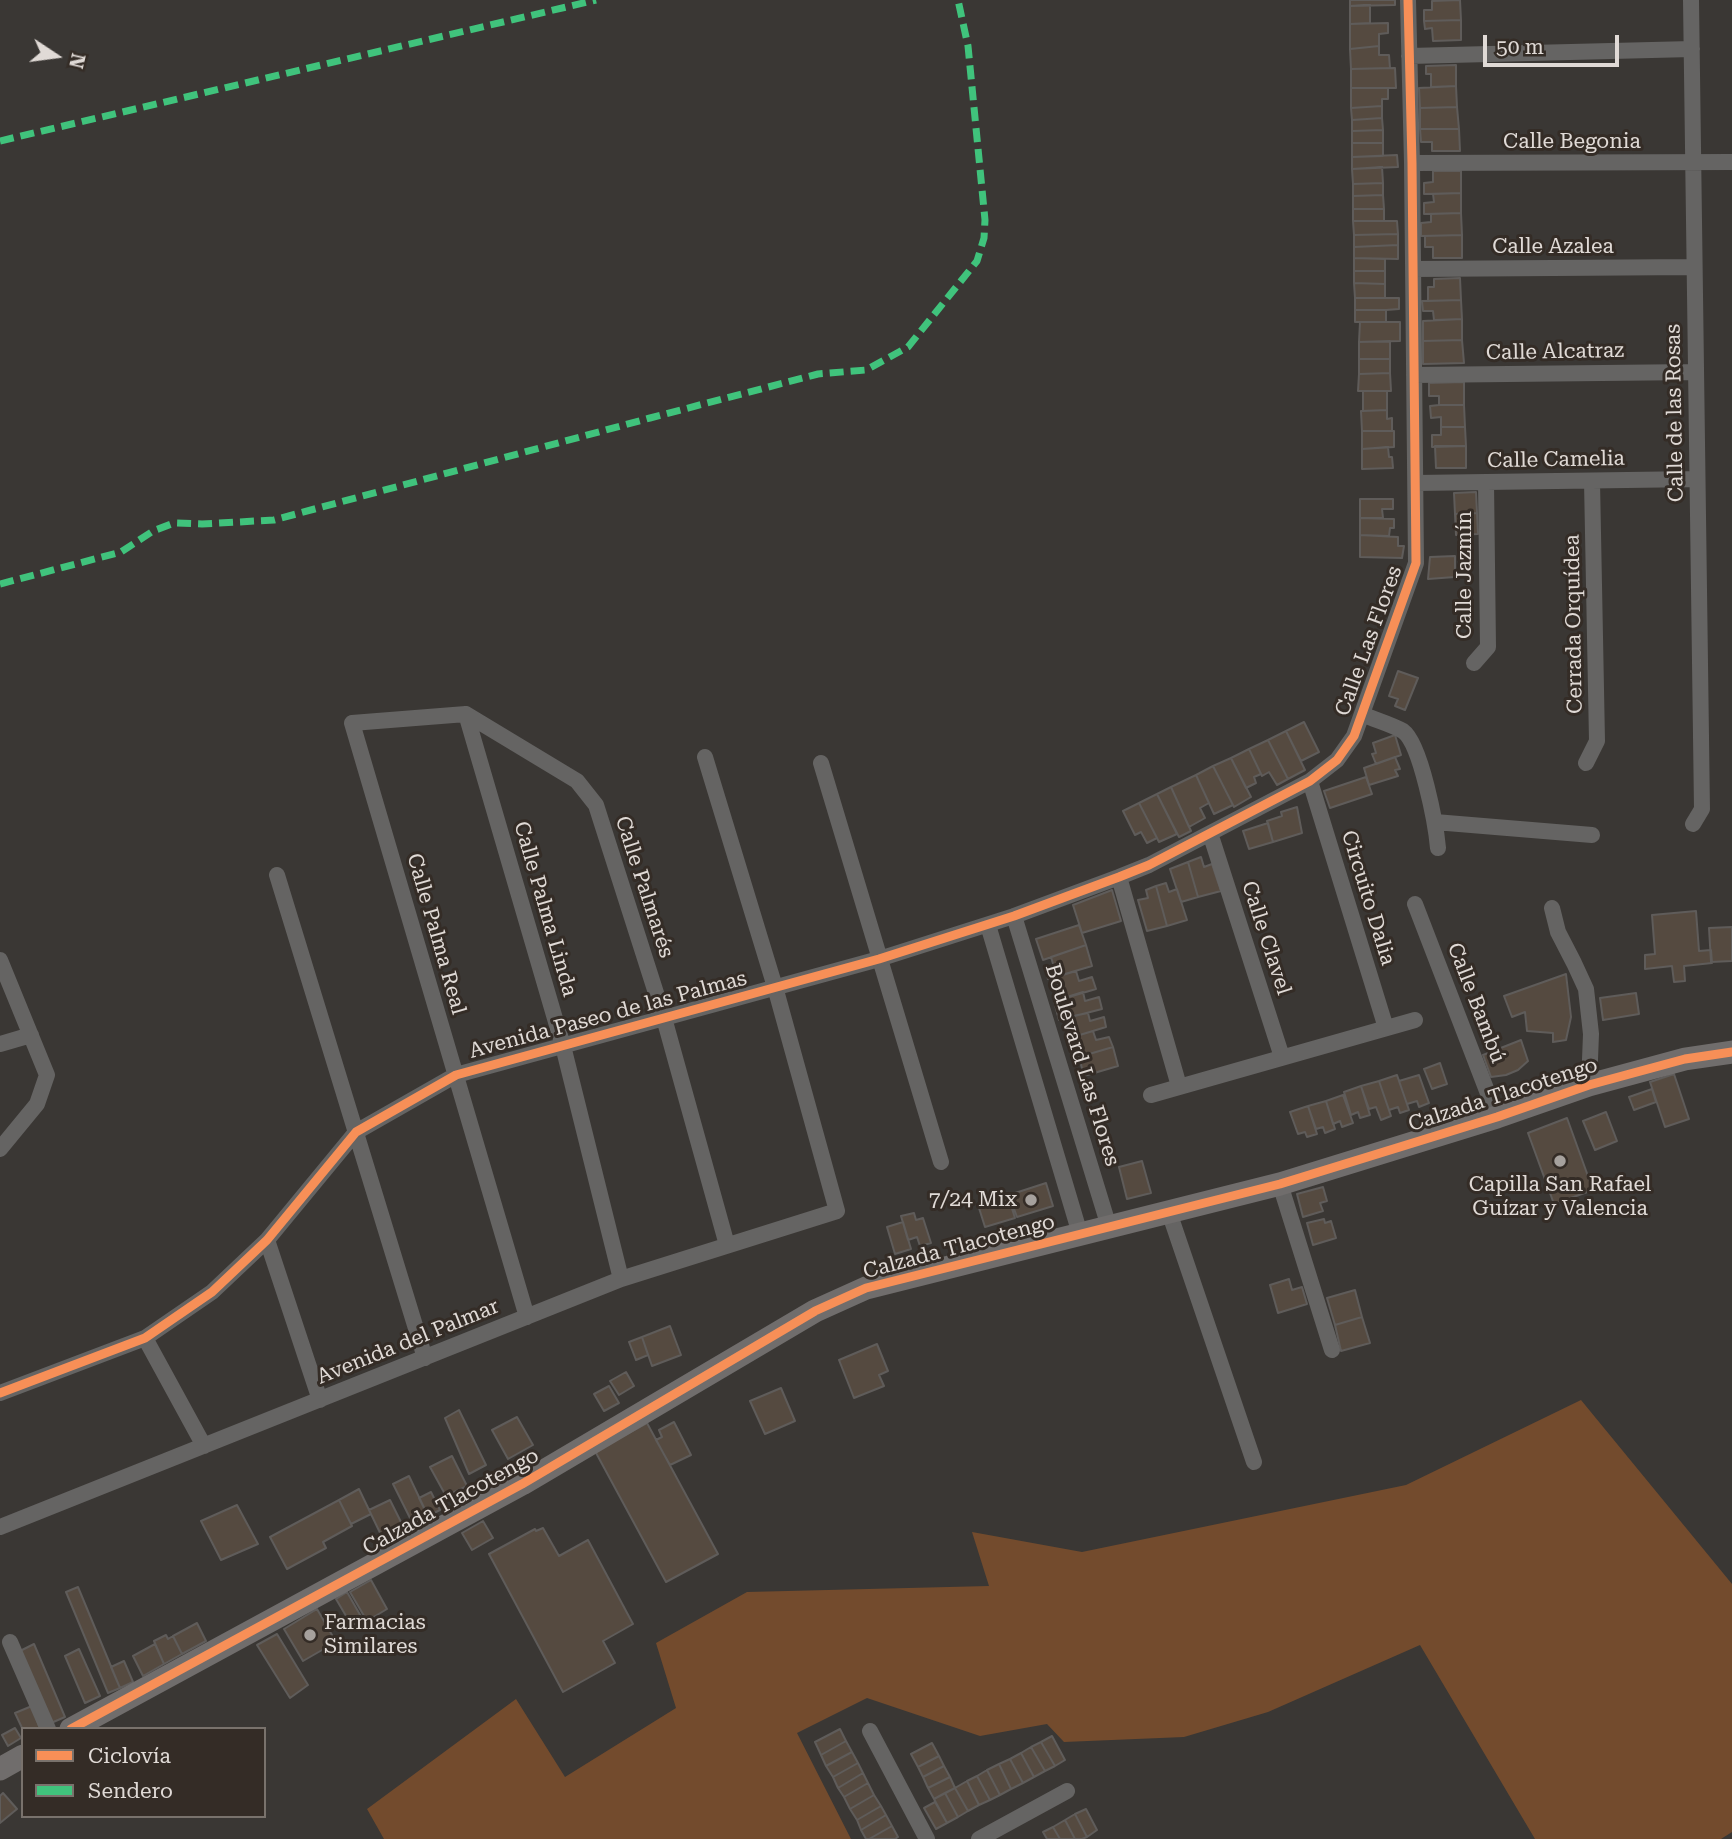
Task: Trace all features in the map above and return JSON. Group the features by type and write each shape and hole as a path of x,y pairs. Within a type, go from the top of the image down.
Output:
{"street":[{"name":"Calle Las Flores","path":"1014,916 1149,865 1310,781 1337,760 1354,736 1416,563 1408,0"},
{"name":"Calle de las Rosas","path":"1691,0 1702,809 1693,824"},
{"path":"1409,57 1692,49"},
{"name":"Calle Begonia","path":"1412,163 1732,162"},
{"name":"Calle Azalea","path":"1413,270 1694,267"},
{"name":"Calle Alcatraz","path":"1414,375 1696,372"},
{"name":"Calle Camelia","path":"1416,483 1697,479"},
{"name":"Cerrada Orquídea","path":"1586,763 1597,740 1592,481"},
{"name":"Calle Jazmín","path":"1474,663 1488,647 1486,482"},
{"name":"Calle Palma Real","path":"466,714 352,723 527,1317"},
{"name":"Calle Palmarés","path":"466,714 577,781 596,805 664,1018 727,1245"},
{"name":"Calle Palma Linda","path":"466,714 563,1046 621,1279"},
{"path":"1362,714 1405,732 1416,752 1435,822 1438,848"},
{"path":"705,757 775,987"},
{"path":"821,763 940,1162"},
{"name":"Circuito Dalia","path":"1310,781 1385,1028"},
{"path":"1435,822 1592,835"},
{"name":"Calle Clavel","path":"1210,833 1282,1057"},
{"path":"277,875 425,1358"},
{"path":"1119,877 1179,1086"},
{"name":"Calle Bambú","path":"1415,904 1497,1117"},
{"path":"1552,908 1558,932 1586,989 1591,1034 1589,1085"},
{"name":"Avenida Paseo de las Palmas","path":"0,1392 145,1338 212,1292 267,1240 356,1132 456,1075 879,958 1014,916"},
{"name":"Boulevard Las Flores","path":"1014,916 1109,1227"},
{"path":"988,925 1080,1234"},
{"path":"0,960 47,1075 37,1104 0,1149"},
{"name":"Avenida del Palmar","path":"0,1527 621,1279 837,1211 775,987"},
{"path":"1151,1095 1415,1020"},
{"path":"0,1044 31,1035"},
{"name":"Calzada Tlacotengo","path":"75,1727 511,1490 816,1311 866,1288 1280,1184 1497,1117 1589,1085 1685,1059 1732,1052"},
{"path":"1280,1184 1332,1350"},
{"path":"1169,1212 1254,1462"},
{"path":"267,1240 320,1400"},
{"path":"145,1338 204,1446"},
{"path":"10,1643 47,1727"},
{"path":"870,1731 926,1839"},
{"path":"0,1769 21,1757"},
{"path":"979,1839 1067,1791"}],"shaded area":[{"path":"1581,1400 1732,1584 1732,1832 1721,1839 1535,1839 1420,1645 1268,1712 1184,1737 1064,1742 1047,1724 980,1736 867,1698 797,1733 851,1839 384,1839 367,1809 516,1699 565,1777 676,1708 656,1643 747,1592 989,1586 972,1532 1082,1552 1406,1485"}],"building":[{"path":"1350,0 1395,0 1395,5 1350,6"},
{"path":"1460,0 1461,20 1424,21 1424,10 1432,10 1432,1"},
{"path":"1370,5 1370,23 1350,24 1350,6"},
{"path":"1461,20 1461,40 1433,41 1432,28 1425,29 1424,21"},
{"path":"1388,23 1388,33 1379,34 1379,46 1350,49 1350,24"},
{"path":"1379,46 1379,55 1389,55 1390,68 1351,69 1350,49"},
{"path":"1456,65 1456,86 1431,87 1431,74 1426,74 1426,66"},
{"path":"1395,68 1396,88 1351,88 1351,69"},
{"path":"1456,86 1457,107 1420,108 1419,88"},
{"path":"1351,88 1388,88 1388,99 1382,99 1382,106 1351,108"},
{"path":"1382,106 1382,118 1352,120 1351,108"},
{"path":"1457,107 1459,129 1420,129 1420,108"},
{"path":"1382,118 1383,130 1352,131 1352,120"},
{"path":"1420,129 1459,129 1460,151 1432,151 1432,142 1421,142"},
{"path":"1383,130 1383,143 1352,143 1352,131"},
{"path":"1352,143 1383,143 1383,156 1352,157"},
{"path":"1397,155 1398,167 1352,169 1352,157"},
{"path":"1382,167 1383,183 1353,184 1352,169"},
{"path":"1433,171 1461,171 1461,193 1424,194 1424,183 1433,182"},
{"path":"1383,183 1383,195 1353,196 1353,184"},
{"path":"1461,193 1461,213 1424,214 1424,203 1434,202 1433,194"},
{"path":"1383,195 1384,209 1353,209 1353,196"},
{"path":"1353,209 1384,209 1384,221 1353,221"},
{"path":"1461,213 1462,235 1421,236 1421,223 1431,222 1431,214"},
{"path":"1353,221 1397,221 1398,234 1354,235"},
{"path":"1398,234 1398,245 1354,247 1354,235"},
{"path":"1462,235 1462,258 1433,258 1433,247 1425,247 1425,236"},
{"path":"1398,245 1398,259 1354,258 1354,247"},
{"path":"1354,258 1385,259 1385,271 1354,271"},
{"path":"1354,271 1385,271 1385,284 1354,283"},
{"path":"1460,278 1461,300 1428,301 1428,287 1434,287 1434,279"},
{"path":"1354,283 1385,284 1385,298 1355,298"},
{"path":"1355,298 1399,298 1399,309 1355,310"},
{"path":"1461,300 1462,319 1434,320 1433,311 1423,311 1422,301"},
{"path":"1355,310 1386,310 1386,322 1355,322"},
{"path":"1462,319 1462,340 1423,341 1423,321"},
{"path":"1360,322 1400,322 1400,341 1359,342"},
{"path":"1462,340 1464,363 1423,364 1423,341"},
{"path":"1390,341 1390,359 1359,359 1359,342"},
{"path":"1359,359 1390,359 1390,373 1359,374"},
{"path":"1390,373 1391,391 1358,391 1359,374"},
{"path":"1464,382 1464,405 1439,405 1439,396 1429,396 1429,383"},
{"path":"1363,391 1387,391 1387,410 1363,411"},
{"path":"1464,405 1465,427 1441,427 1441,417 1431,418 1430,406"},
{"path":"1387,410 1387,419 1392,418 1392,431 1362,431 1361,411"},
{"path":"1441,427 1465,427 1466,446 1432,447 1432,435 1441,435"},
{"path":"1362,431 1394,431 1394,447 1362,449"},
{"path":"1435,446 1466,446 1466,468 1436,468"},
{"path":"1388,447 1393,468 1362,469 1362,449"},
{"path":"1476,492 1477,513 1455,514 1454,493"},
{"path":"1360,499 1393,499 1393,509 1382,509 1383,518 1360,518"},
{"path":"1477,513 1478,534 1456,535 1455,514"},
{"path":"1360,518 1394,519 1394,528 1390,528 1389,536 1360,535"},
{"path":"1360,535 1398,537 1398,546 1404,546 1402,558 1360,557"},
{"path":"1455,556 1455,577 1428,579 1430,557"},
{"path":"1398,671 1418,678 1405,710 1395,706 1398,699 1389,696"},
{"path":"1304,722 1319,752 1301,761 1286,731"},
{"path":"1286,731 1305,770 1288,779 1268,740"},
{"path":"1395,735 1401,755 1376,764 1372,754 1376,753 1373,743"},
{"path":"1268,740 1288,779 1277,785 1269,772 1262,776 1249,749"},
{"path":"1249,749 1261,774 1254,777 1256,783 1246,788 1231,758"},
{"path":"1395,757 1400,769 1395,770 1398,776 1369,785 1364,768"},
{"path":"1231,758 1251,797 1234,807 1213,766"},
{"path":"1213,766 1233,805 1214,814 1196,775"},
{"path":"1196,775 1209,803 1200,808 1205,818 1189,827 1171,787"},
{"path":"1366,777 1372,794 1330,808 1324,791"},
{"path":"1171,787 1191,831 1179,837 1157,794"},
{"path":"1157,794 1177,834 1159,842 1139,803"},
{"path":"1139,803 1157,838 1147,843 1141,832 1135,835 1123,811"},
{"path":"1297,807 1302,833 1273,842 1267,821 1282,816 1281,812"},
{"path":"1268,823 1273,842 1249,849 1243,831"},
{"path":"1201,857 1204,867 1212,864 1221,891 1198,897 1188,862"},
{"path":"1188,862 1198,897 1181,902 1170,869"},
{"path":"1166,883 1169,892 1177,889 1187,920 1167,926 1156,886"},
{"path":"1156,886 1167,926 1147,931 1138,900 1148,898 1146,890"},
{"path":"1112,890 1121,921 1082,933 1073,905"},
{"path":"1696,911 1699,951 1711,950 1712,963 1684,966 1685,981 1674,982 1672,966 1645,969 1645,955 1655,954 1652,915"},
{"path":"1079,925 1086,945 1043,960 1036,939"},
{"path":"1732,927 1732,961 1711,962 1709,928"},
{"path":"1086,945 1092,966 1048,979 1045,969 1054,967 1051,957"},
{"path":"1076,971 1079,981 1092,977 1096,989 1062,999 1056,977"},
{"path":"1566,974 1571,1017 1566,1040 1553,1042 1553,1033 1527,1031 1525,1012 1512,1017 1504,996"},
{"path":"1083,992 1085,1001 1099,997 1102,1009 1059,1020 1054,1001"},
{"path":"1636,993 1639,1014 1603,1020 1600,998"},
{"path":"1088,1013 1090,1021 1104,1017 1106,1027 1073,1037 1068,1017"},
{"path":"1093,1031 1096,1040 1109,1037 1113,1047 1079,1057 1073,1037"},
{"path":"1521,1040 1528,1061 1518,1070 1491,1077 1483,1055"},
{"path":"1113,1047 1118,1066 1084,1076 1079,1057"},
{"path":"1440,1063 1447,1084 1432,1089 1424,1069"},
{"path":"1674,1074 1689,1119 1665,1127 1650,1082"},
{"path":"1397,1075 1409,1110 1400,1113 1398,1107 1389,1110 1379,1081"},
{"path":"1419,1075 1429,1103 1419,1107 1417,1101 1407,1104 1399,1081"},
{"path":"1379,1081 1391,1116 1381,1120 1376,1107 1369,1109 1361,1086"},
{"path":"1361,1086 1370,1115 1360,1118 1358,1112 1351,1115 1344,1092"},
{"path":"1652,1089 1656,1102 1634,1110 1629,1097"},
{"path":"1343,1095 1353,1123 1342,1127 1340,1121 1333,1124 1326,1101"},
{"path":"1326,1101 1335,1129 1325,1133 1323,1127 1316,1129 1308,1106"},
{"path":"1308,1106 1317,1134 1307,1137 1305,1132 1298,1134 1290,1112"},
{"path":"1606,1112 1617,1141 1595,1150 1583,1121"},
{"name":"Capilla San Rafael Guízar y Valencia","path":"1567,1118 1593,1190 1554,1204 1528,1133"},
{"path":"1142,1161 1151,1193 1127,1199 1119,1167"},
{"name":"7/24 Mix","path":"1046,1183 1053,1206 1017,1217 1009,1195"},
{"path":"1323,1187 1327,1201 1320,1203 1323,1211 1303,1217 1297,1194"},
{"path":"1009,1199 1015,1218 985,1227 979,1208"},
{"path":"914,1213 916,1220 923,1218 931,1243 920,1246 917,1237 908,1240 901,1216"},
{"path":"1324,1219 1325,1223 1331,1221 1336,1238 1313,1245 1307,1223"},
{"path":"903,1222 911,1249 895,1254 887,1227"},
{"path":"1289,1279 1292,1290 1302,1287 1307,1304 1278,1313 1270,1285"},
{"path":"1355,1290 1362,1317 1335,1325 1327,1298"},
{"path":"1362,1317 1370,1343 1341,1351 1335,1325"},
{"path":"670,1326 681,1355 652,1366 642,1337"},
{"path":"642,1337 648,1355 636,1360 629,1342"},
{"path":"877,1344 888,1371 879,1375 884,1386 854,1398 839,1360"},
{"path":"626,1372 634,1386 619,1395 610,1381"},
{"path":"609,1386 619,1403 604,1411 594,1394"},
{"path":"781,1388 795,1421 765,1434 750,1401"},
{"path":"459,1410 486,1465 469,1474 445,1418"},
{"path":"517,1417 533,1445 508,1459 492,1430"},
{"path":"674,1422 691,1455 670,1465 656,1440 662,1437 659,1430"},
{"path":"647,1423 718,1554 666,1582 595,1451"},
{"path":"452,1456 467,1486 446,1496 430,1467"},
{"path":"409,1476 428,1516 413,1524 393,1484"},
{"path":"359,1489 371,1514 351,1524 339,1500"},
{"path":"431,1492 440,1510 428,1516 419,1498"},
{"path":"339,1500 352,1526 323,1542 326,1548 287,1569 270,1537"},
{"path":"390,1500 405,1530 384,1541 369,1510"},
{"path":"237,1505 258,1544 221,1560 201,1521"},
{"path":"483,1521 493,1538 472,1550 462,1533"},
{"path":"543,1528 559,1556 588,1540 633,1624 603,1641 615,1663 563,1692 489,1554 535,1529 536,1531"},
{"path":"371,1580 387,1609 367,1621 350,1592"},
{"path":"78,1587 120,1688 108,1693 66,1592"},
{"path":"347,1592 363,1620 352,1626 336,1599"},
{"name":"Farmacias Similares","path":"317,1609 336,1642 303,1661 284,1629"},
{"path":"197,1623 206,1641 182,1654 173,1636"},
{"path":"277,1634 308,1685 290,1698 257,1645"},
{"path":"166,1635 168,1639 173,1636 182,1654 164,1664 154,1641"},
{"path":"34,1644 65,1717 51,1723 20,1651"},
{"path":"155,1644 164,1664 143,1676 133,1656"},
{"path":"79,1649 100,1696 85,1703 65,1656"},
{"path":"124,1661 133,1682 120,1688 111,1667"},
{"path":"32,1706 39,1727 22,1727 15,1713"},
{"path":"15,1728 21,1738 8,1746 2,1735"},
{"path":"840,1729 846,1741 821,1755 815,1742"},
{"path":"1052,1736 1065,1760 1055,1766 1041,1742"},
{"path":"846,1741 852,1752 826,1766 821,1755"},
{"path":"1041,1742 1055,1766 1045,1771 1031,1747"},
{"path":"932,1743 939,1756 918,1767 911,1754"},
{"path":"1031,1747 1045,1771 1034,1777 1021,1753"},
{"path":"852,1752 858,1763 833,1777 826,1766"},
{"path":"1021,1753 1034,1777 1023,1783 1010,1759"},
{"path":"939,1756 944,1766 923,1777 918,1767"},
{"path":"1010,1759 1023,1783 1011,1789 999,1764"},
{"path":"858,1763 863,1773 838,1788 833,1777"},
{"path":"999,1764 1011,1789 1000,1795 987,1770"},
{"path":"944,1766 950,1777 928,1788 923,1777"},
{"path":"987,1770 1000,1795 990,1800 977,1776"},
{"path":"863,1773 868,1783 844,1797 838,1788"},
{"path":"977,1776 990,1800 979,1805 967,1781"},
{"path":"950,1777 955,1788 934,1799 928,1788"},
{"path":"967,1781 979,1805 968,1811 955,1788"},
{"path":"868,1783 874,1795 850,1809 844,1797"},
{"path":"955,1788 968,1811 958,1817 945,1793"},
{"path":"3,1793 17,1809 0,1823 0,1796"},
{"path":"945,1793 958,1817 947,1823 934,1799"},
{"path":"874,1795 881,1806 857,1820 850,1809"},
{"path":"935,1802 947,1823 936,1829 924,1808"},
{"path":"881,1806 886,1815 861,1830 857,1820"},
{"path":"1086,1809 1097,1830 1087,1837 1075,1814"},
{"path":"1075,1814 1087,1837 1082,1839 1075,1839 1065,1820"},
{"path":"886,1815 892,1826 866,1839 861,1830"},
{"path":"1065,1820 1075,1839 1060,1839 1053,1827"},
{"path":"892,1826 898,1837 895,1839 869,1839"},
{"path":"1053,1827 1060,1839 1047,1839 1043,1832"}],"marked path":[{"path":"0,141 596,0"},
{"path":"0,584 121,552 153,531 174,523 274,520 818,374 866,370 908,347 977,261 984,238 985,220 968,46 958,0"}],"cycle path":[{"path":"0,1393 145,1338 212,1292 267,1240 356,1132 456,1075 879,959 1014,916 1149,865 1310,781 1337,760 1354,736 1416,563 1408,0"},
{"path":"75,1727 522,1484 815,1311 866,1288 1280,1184 1497,1117 1589,1085 1685,1059 1732,1052"}],"place":[{"name":"Capilla San Rafael Guízar y Valencia","path":"1560,1161"},
{"name":"7/24 Mix","path":"1031,1200"},
{"name":"Farmacias Similares","path":"310,1635"}]}
